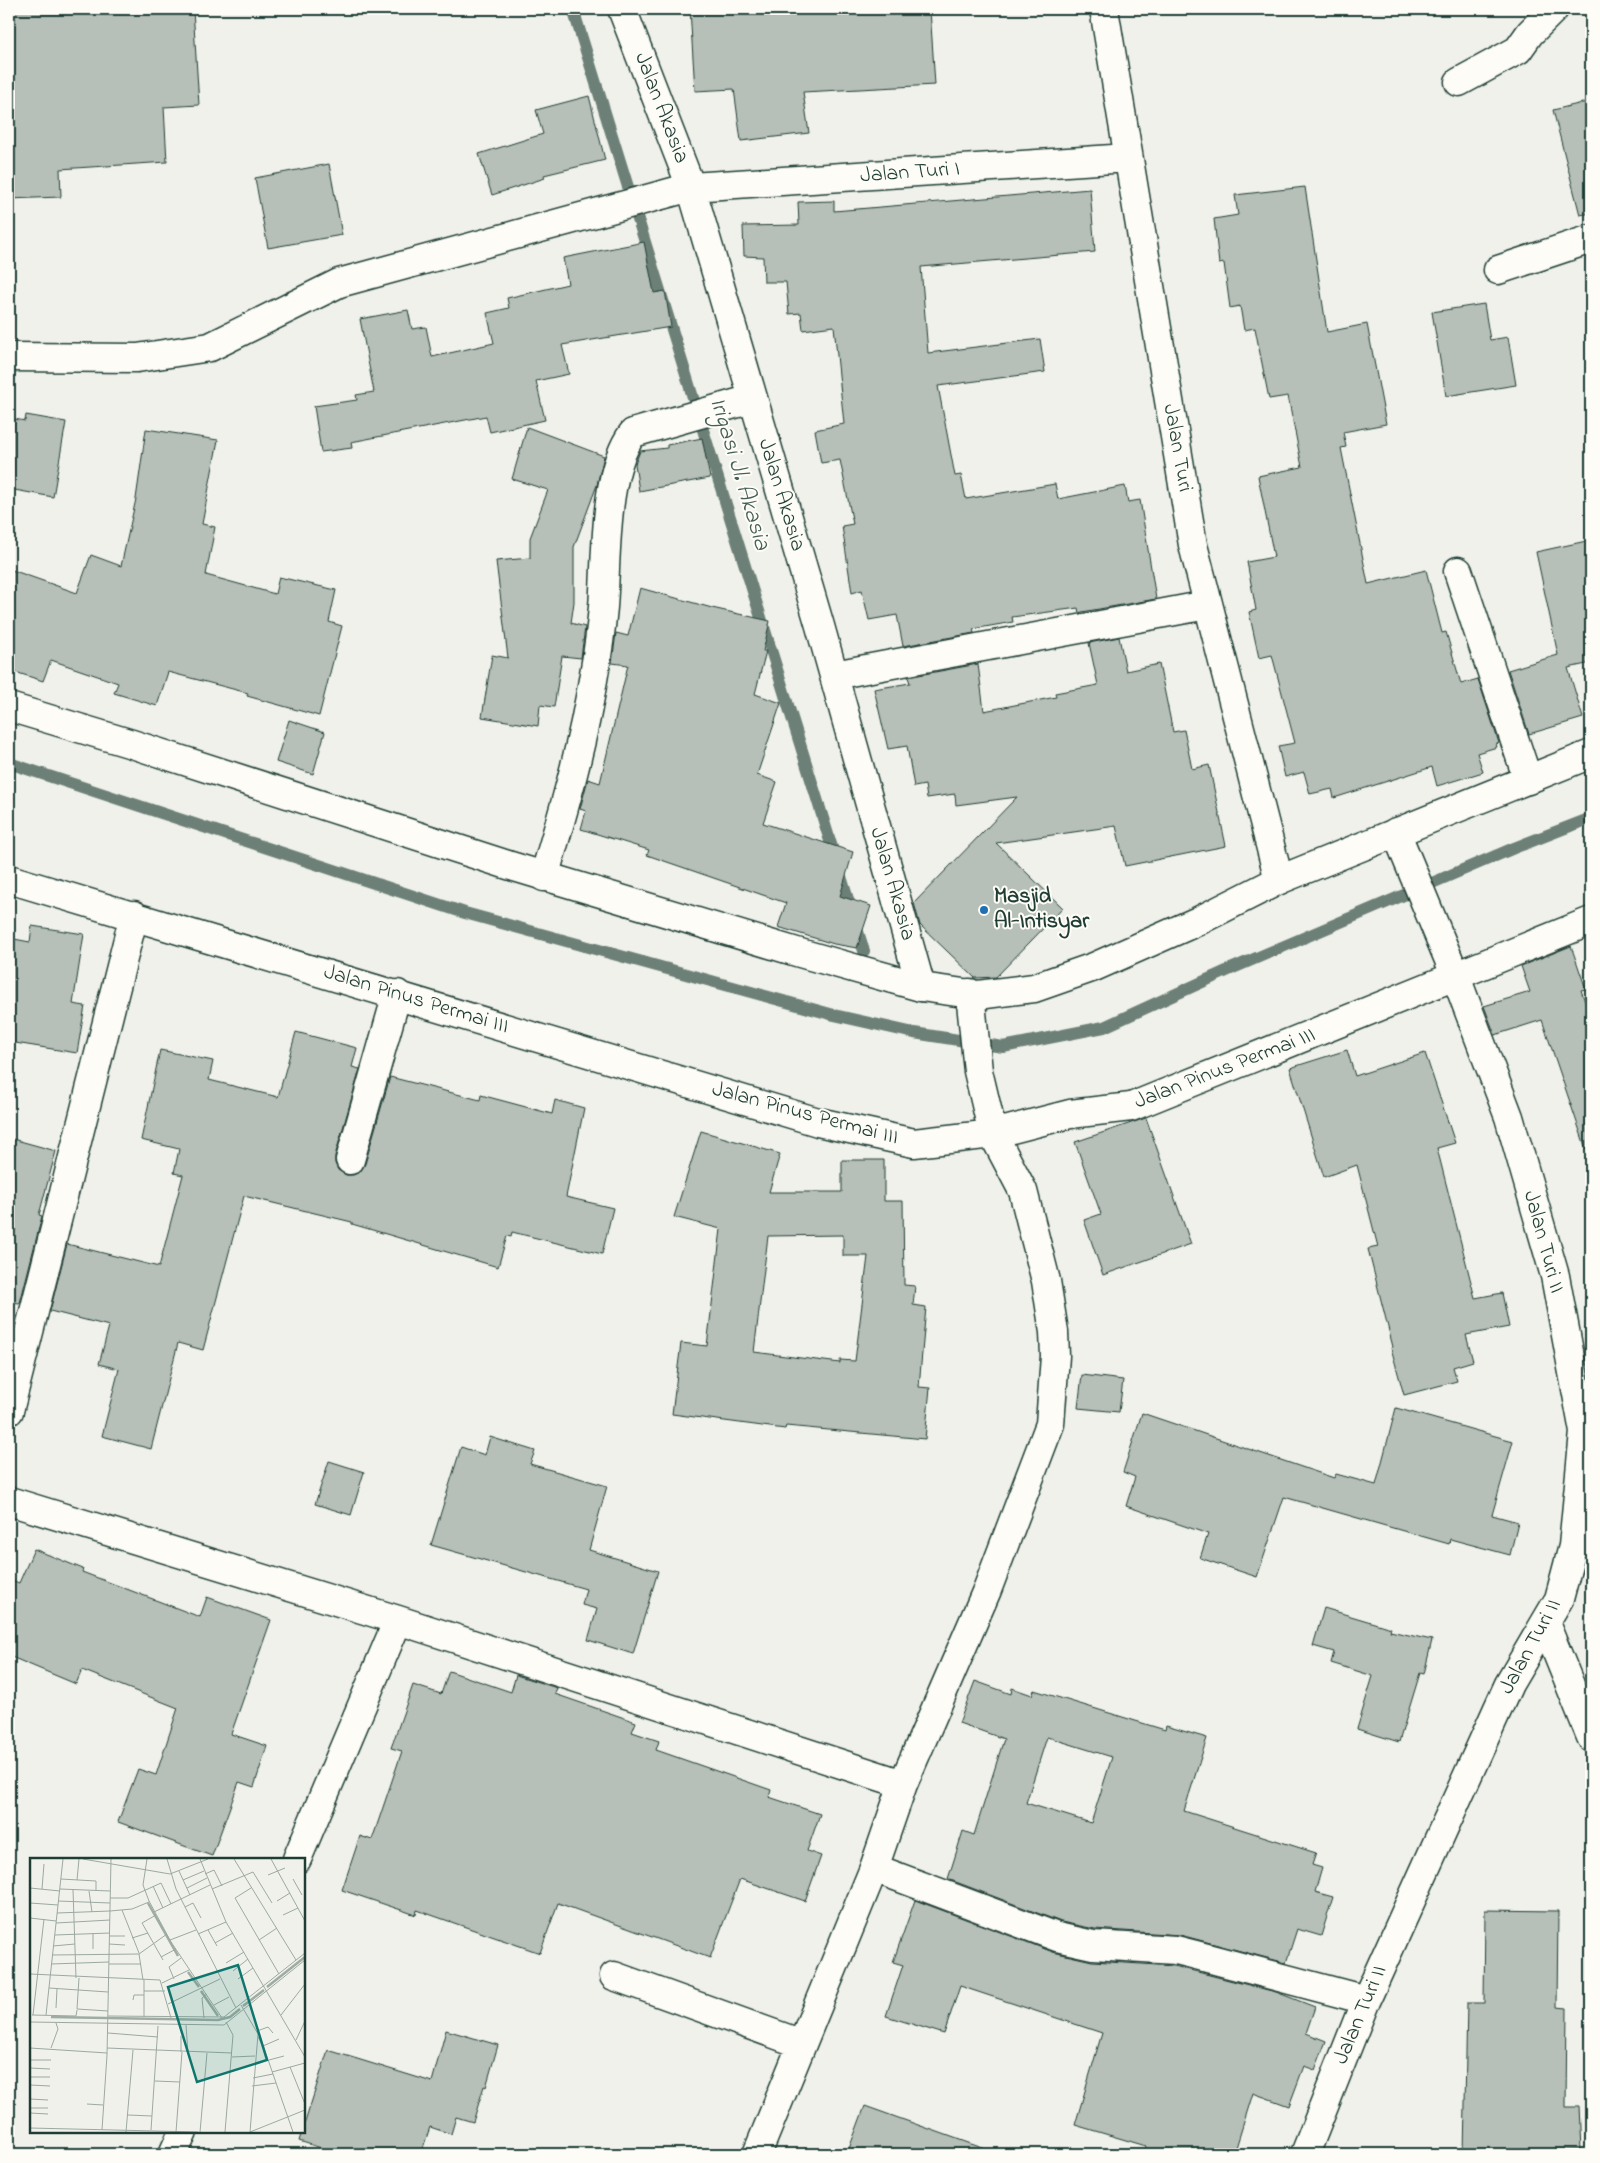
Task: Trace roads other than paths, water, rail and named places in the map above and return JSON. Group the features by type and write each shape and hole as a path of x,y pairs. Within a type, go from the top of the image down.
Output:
{"street":[{"name":"Jalan Akasia","path":"622,9 691,188 834,675 921,987"},
{"name":"Jalan Turi","path":"1104,9 1193,545 1279,880"},
{"path":"1459,82 1518,50 1530,33 1554,9"},
{"name":"Jalan Turi I","path":"9,357 137,358 210,347 339,283 691,188 1128,158"},
{"path":"1498,270 1591,239"},
{"path":"544,877 567,801 594,675 603,608 611,500 623,446 632,433 752,399"},
{"path":"1458,571 1528,780"},
{"path":"834,675 1207,605"},
{"path":"9,707 132,744 544,877 921,987 978,995 1034,988 1094,966 1198,921 1279,880 1591,754"},
{"name":"Jalan Turi II","path":"1305,2154 1366,2000 1509,1684 1559,1599 1585,1490 1584,1432 1555,1276 1509,1117 1456,977 1396,832"},
{"name":"Jalan Pinus Permai III","path":"9,878 818,1122 914,1143 993,1134 1070,1114 1131,1107 1591,921"},
{"path":"9,1411 134,915"},
{"path":"350,1160 397,994"},
{"path":"757,2154 874,1868 903,1784 987,1590 1050,1424 1056,1356 1046,1280 1024,1191 993,1134 978,1071 970,994"},
{"path":"9,1502 398,1620 903,1784"},
{"path":"297,1858 398,1620"},
{"path":"1545,1624 1591,1737"},
{"path":"874,1868 1057,1937 1093,1945 1176,1950 1196,1954 1366,2000"},
{"path":"614,1976 802,2044"},
{"path":"173,2154 183,2133"}],"waterway":[{"name":"Irigasi Jl. Akasia","path":"573,9 864,951"},
{"path":"9,763 465,913 834,1015 914,1033 1003,1047 1104,1027 1233,968 1514,848 1591,818"}],"place":[{"name":"Masjid Al-Intisyar","path":"984,910"}]}
